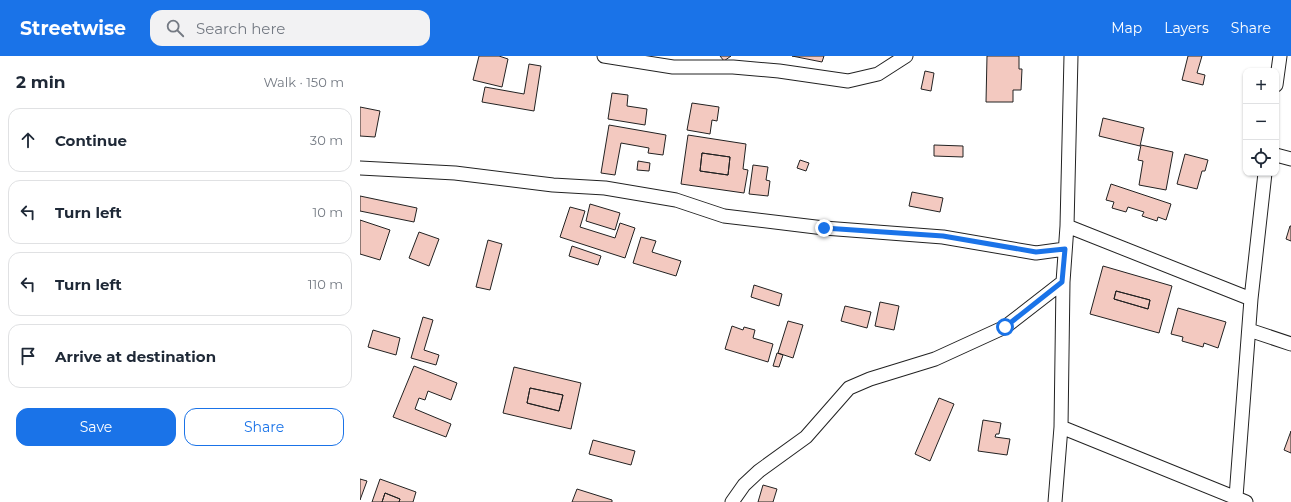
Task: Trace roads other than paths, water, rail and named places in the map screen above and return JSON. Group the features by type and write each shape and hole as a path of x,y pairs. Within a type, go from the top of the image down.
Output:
{"street":[{"path":"604,56 673,66 764,69 848,81 878,74 906,56"},
{"path":"1054,502 1061,427 1062,282 1067,226 1071,56"},
{"path":"1278,68 1280,56"},
{"path":"1279,155 1291,159"},
{"path":"360,168 455,173 553,185 605,188 676,200 724,216 824,228 943,236 1036,252 1065,249"},
{"path":"1061,427 1241,499 1251,300 1265,176"},
{"path":"1067,226 1251,300"},
{"path":"732,502 744,485 759,471 806,437 849,388 870,379 935,359 1005,327 1062,282"},
{"path":"1249,330 1291,344"}]}
